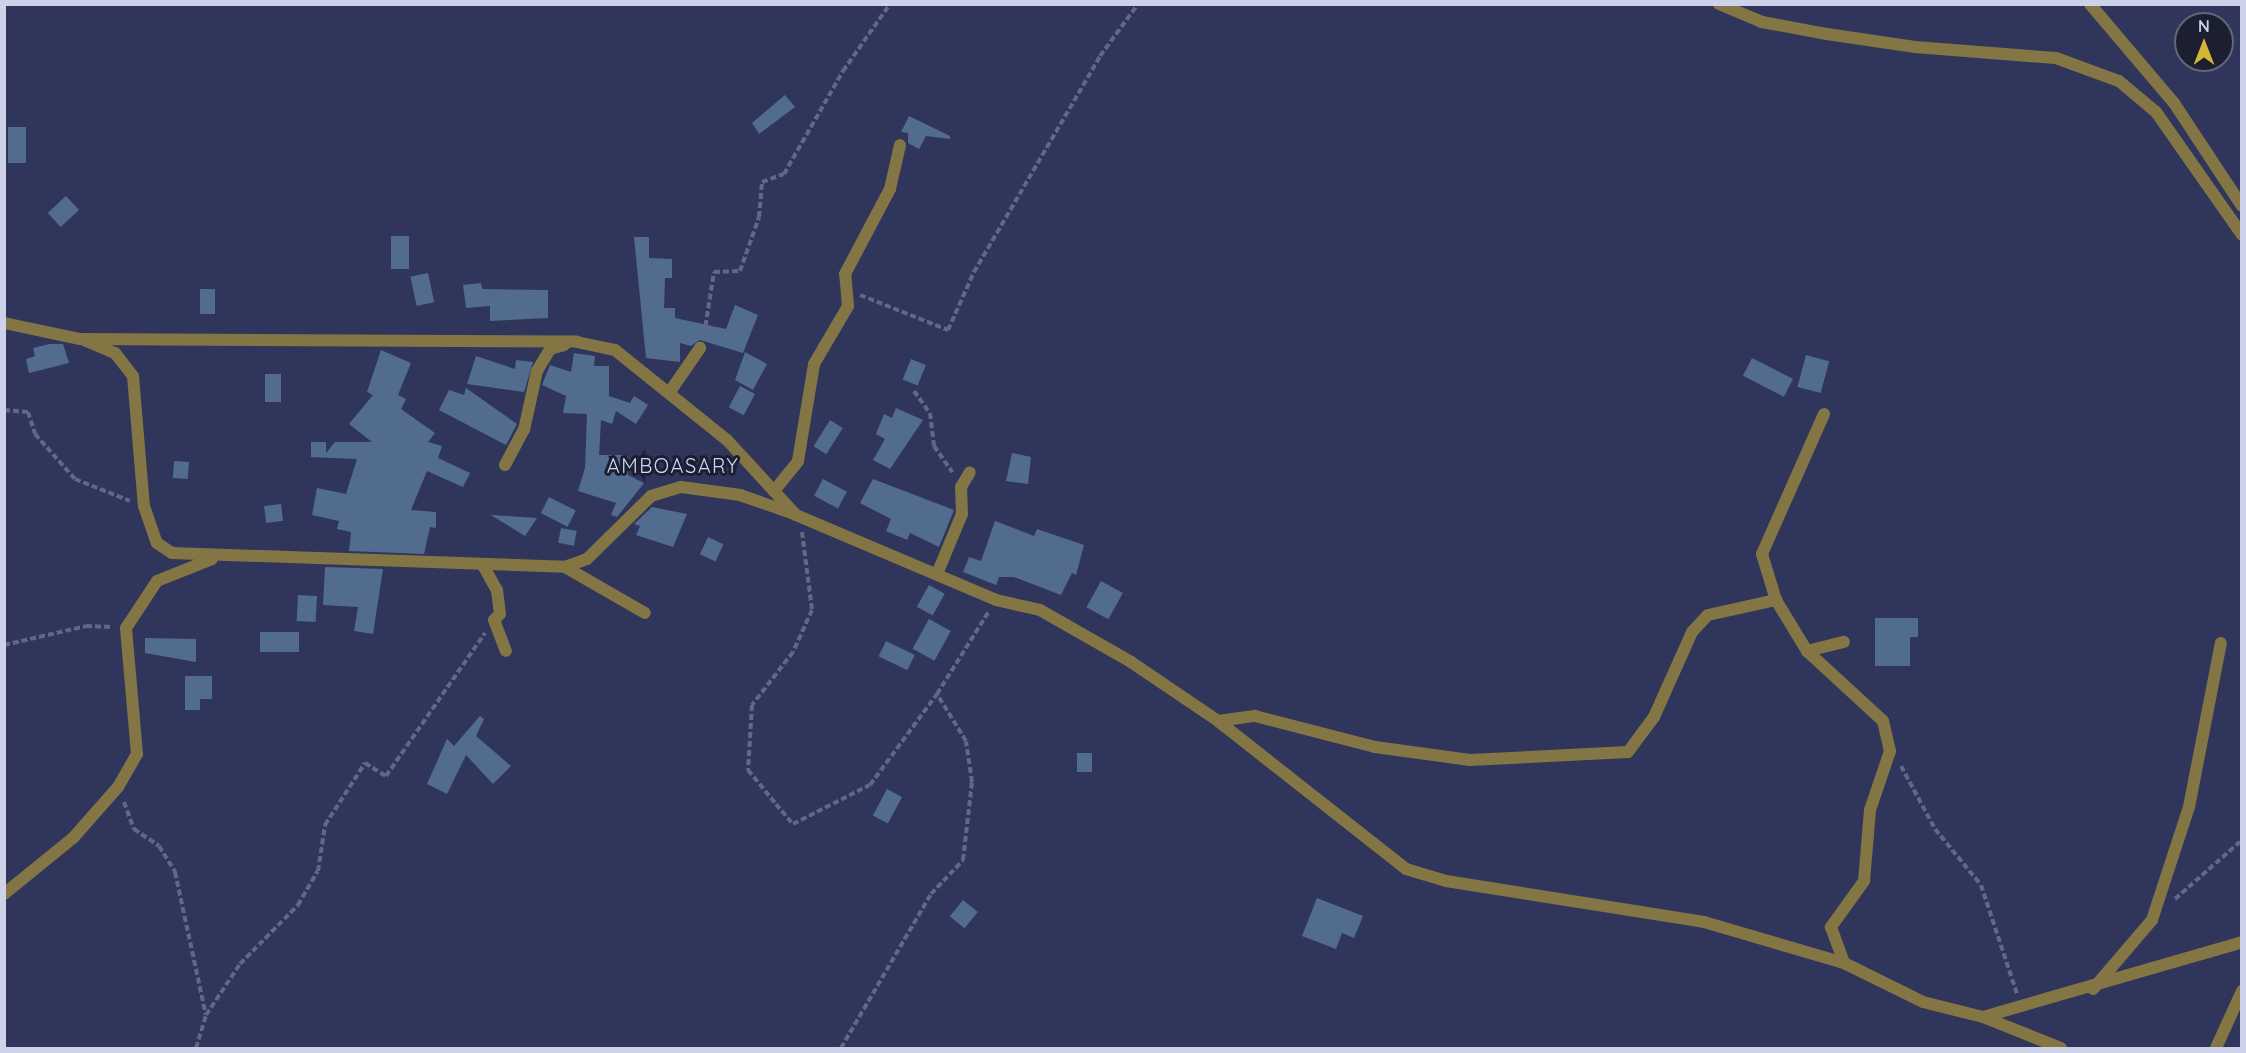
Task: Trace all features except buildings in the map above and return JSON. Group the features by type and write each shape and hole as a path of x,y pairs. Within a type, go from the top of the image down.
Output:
{"street":[{"path":"1719,4 1762,22 1838,35 2056,57 2119,81 2156,112 2241,235"},
{"path":"2090,4 2174,103 2241,206"},
{"path":"774,491 798,461 814,364 848,306 845,274 890,189 900,145"},
{"path":"4,323 80,339 115,352 133,376 144,506 157,543 172,553 216,558 484,567 565,567 587,559 651,496 681,487 740,495 796,515 996,600 1040,610 1131,662 1218,721 1406,869 1446,881 1704,922 1844,963 1923,1002 1983,1017 2061,1048"},
{"path":"80,339 577,342 615,350 727,440 796,515"},
{"path":"505,465 524,430 541,364 550,349 577,342"},
{"path":"669,393 700,348"},
{"path":"1824,414 1762,554 1776,600 1807,651 1883,721 1890,751 1870,810 1864,881 1831,927 1844,963"},
{"path":"937,574 962,514 961,487 970,472"},
{"path":"4,894 74,838 118,787 136,754 126,628 157,581 216,558"},
{"path":"484,567 497,590 500,614 494,620 506,651"},
{"path":"565,567 645,613"},
{"path":"1218,721 1254,716 1375,747 1470,760 1628,752 1654,717 1692,632 1708,615 1776,600"},
{"path":"1807,651 1844,642"},
{"path":"2093,989 2152,920 2189,807 2221,643"},
{"path":"1983,1017 2020,1003 2093,989 2241,942"},
{"path":"2216,1048 2241,991"}],"path":[{"path":"700,348 714,272 740,271 759,217 762,182 784,174 843,71 890,4"},
{"path":"848,306 854,292 948,330 974,272 1100,56 1138,4"},
{"path":"914,391 930,413 934,446 961,487"},
{"path":"4,410 28,412 35,434 75,479 144,506"},
{"path":"796,515 802,527 812,610 793,652 752,705 748,770 793,824 870,785 937,694 996,600"},
{"path":"196,1048 206,1016 240,964 298,904 318,871 325,825 365,764 386,776 494,620"},
{"path":"4,645 86,626 126,628"},
{"path":"841,1048 931,894 963,860 972,782 966,741 937,694"},
{"path":"1890,751 1917,788 1935,830 1981,885 2020,1003"},
{"path":"118,787 135,830 159,846 176,873 206,1016"},
{"path":"2152,920 2241,840"}],"district":[{"name":"AMBOASARY","path":"673,465"}]}
